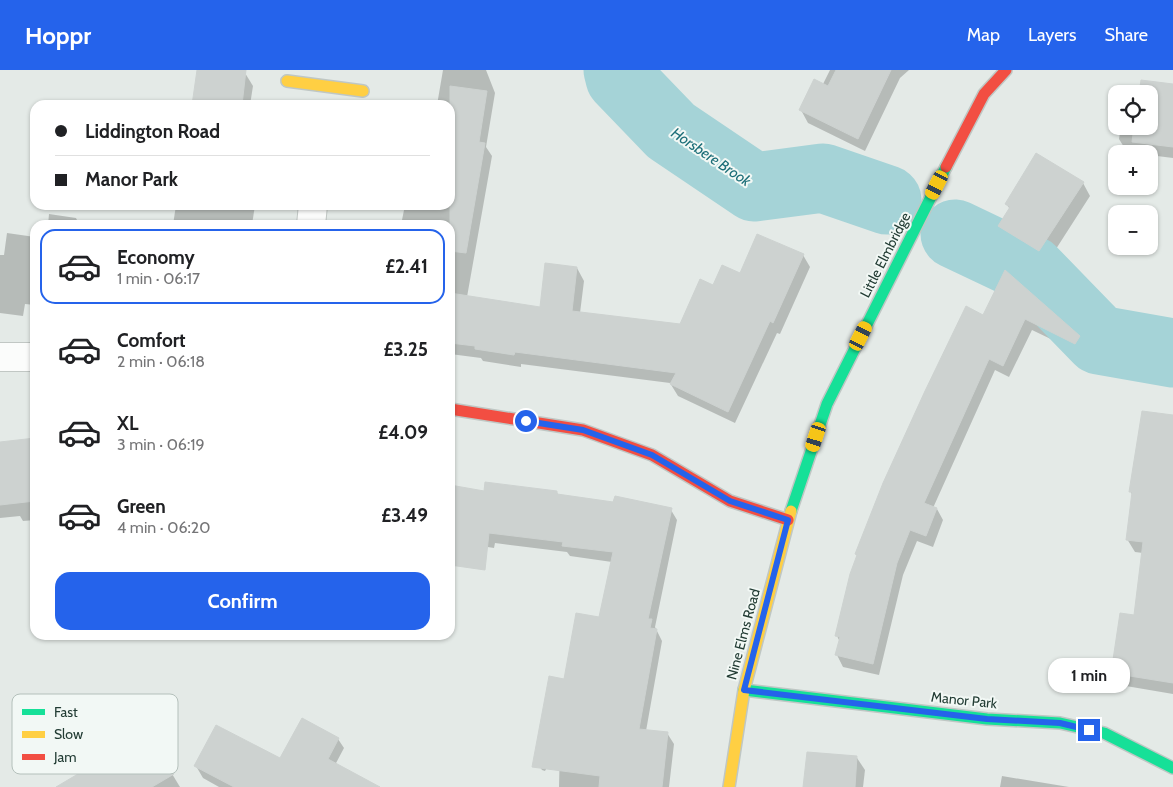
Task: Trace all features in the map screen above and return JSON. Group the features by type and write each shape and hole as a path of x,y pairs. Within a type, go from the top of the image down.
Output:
{"street":[{"name":"Little Elmbridge","path":"788,520 827,404 984,94 1006,70"},
{"path":"287,81 328,96 362,91"},
{"path":"0,357 30,357"},
{"path":"455,410 583,430 652,455 730,501 788,520"},
{"name":"Nine Elms Road","path":"729,787 744,690 788,520"},
{"name":"Manor Park","path":"744,690 987,719 1060,723 1104,733 1173,768"}],"building":[{"path":"197,70 246,70 243,100 193,100"},
{"path":"836,70 891,70 858,139 799,110 814,79 828,86"},
{"path":"1141,80 1173,84 1173,147 1132,142 1133,135 1158,135 1158,85 1140,85"},
{"path":"450,86 487,91 479,142 485,143 466,253 455,252 455,220 450,220 450,210 455,210 455,100 450,100"},
{"path":"1036,153 1084,182 1039,251 998,226 1010,207 1005,204"},
{"path":"757,234 804,254 773,323 770,321 728,412 670,384 676,373 515,352 514,355 475,349 475,346 455,344 455,294 540,307 545,263 577,267 572,311 680,324 700,279 713,285 722,265 740,273"},
{"path":"1005,270 1080,336 1075,344 1025,319 1003,366 989,359 924,503 937,508 926,536 910,530 897,563 873,664 835,655 840,637 835,636 850,574 857,555 855,554 883,483 966,306 983,315"},
{"path":"1142,411 1173,415 1173,683 1111,673 1120,613 1134,615 1143,542 1126,540 1132,492 1129,492"},
{"path":"30,439 30,502 0,505 0,442"},
{"path":"485,482 557,491 557,494 613,502 615,496 672,508 648,619 652,619 650,628 657,629 639,729 668,732 662,787 599,787 600,776 532,767 549,676 564,679 576,613 599,617 613,552 562,546 563,542 489,533 485,570 455,566 455,486 484,491"},
{"path":"302,718 339,738 328,759 380,787 234,787 194,766 216,725 280,758"},
{"path":"807,752 857,756 855,787 803,787"},
{"path":"78,774 174,774 152,787 56,787"}],"waterway":[{"name":"Horsbere Brook","path":"618,70 620,78 671,131 754,187 823,178 887,200"},
{"name":"Horsbere Brook","path":"955,234 1031,270 1099,340 1173,353"}],"traffic: fast":[{"path":"791,511 827,404 946,167"},
{"path":"744,690 987,719 1060,723 1104,733 1173,768"}],"traffic: slow":[{"path":"287,81 363,91"},
{"path":"729,787 744,690 791,511"}],"traffic: jam":[{"path":"946,167 984,94 1006,70"},
{"path":"455,410 583,430 652,455 730,501 788,520"}],"route":[{"path":"526,421 583,430 652,455 730,501 788,520 744,690 987,719 1060,723 1089,730"}]}
